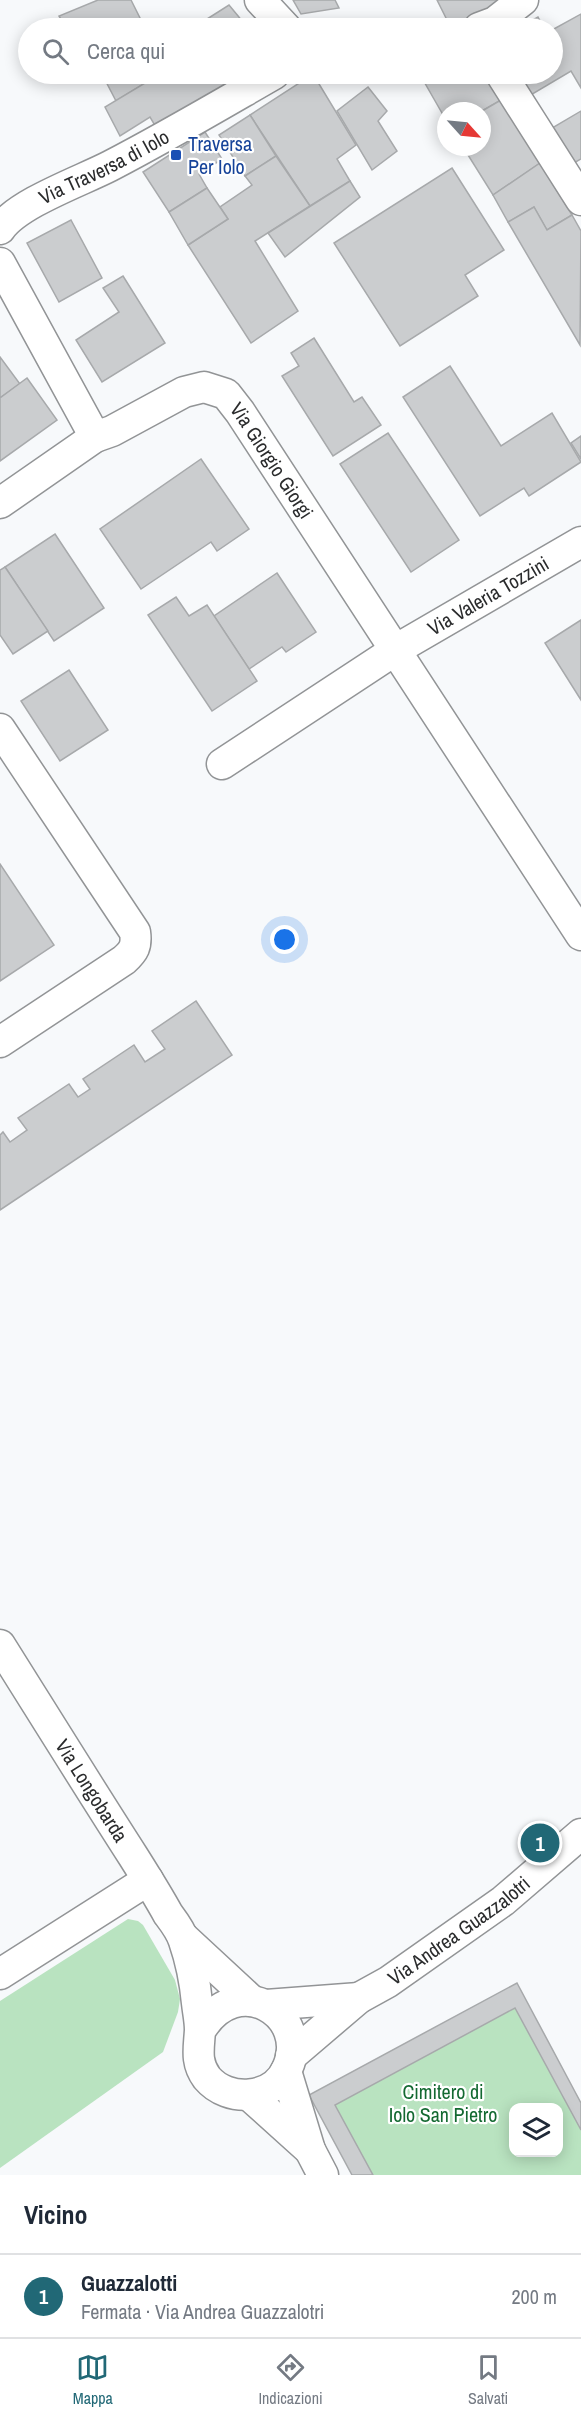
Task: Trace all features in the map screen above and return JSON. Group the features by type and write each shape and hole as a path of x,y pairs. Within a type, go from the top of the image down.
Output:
{"street":[{"path":"260,0 277,18"},
{"path":"500,18 523,0"},
{"name":"Via Traversa di Iolo","path":"0,229 6,221 25,207 110,165 256,84"},
{"path":"507,84 581,200"},
{"path":"0,263 95,437 0,502"},
{"name":"Via Giorgio Giorgi","path":"95,437 112,431 184,392 204,387 226,394 396,649 581,935"},
{"name":"Via Valeria Tozzini","path":"222,764 396,649 581,542"},
{"path":"0,729 135,932 136,943 134,952 124,960 0,1042"},
{"name":"Via Longobarda","path":"0,1645 184,1938 259,2003 278,2014 287,2027 291,2041 289,2064 317,2162"},
{"name":"Via Andrea Guazzalotri","path":"289,2064 359,1998 388,1982 503,1901 581,1834"},
{"path":"0,1974 148,1880"},
{"name":"Via Longobarda","path":"184,1938 193,1974 200,2031 197,2047 199,2063 207,2077 219,2088 234,2094 250,2096"},
{"name":"Via Andrea Guazzalotri","path":"259,2003 359,1998"},
{"path":"200,2031 208,2017 220,2007 236,2001 259,2003"},
{"path":"289,2064 277,2083 250,2096 317,2162"}],"green space":[{"path":"128,1919 138,1921 143,1925 175,1980 180,1999 178,2012 163,2052 0,2168 0,2001"},
{"name":"Cimitero di Iolo San Pietro","path":"517,1983 581,2103 581,2175 352,2175 309,2095"}],"building":[{"path":"98,0 131,0 140,18 60,18 59,16"},
{"path":"293,0 335,0 339,8 301,14"},
{"path":"437,0 507,0 477,18 446,18"},
{"path":"229,5 240,18 209,18"},
{"path":"581,14 581,88 571,71 563,76 563,24"},
{"path":"107,84 144,84 116,101"},
{"path":"143,84 241,84 160,134 150,117 120,136 105,107"},
{"path":"298,84 319,84 356,145 337,159 350,181 310,206 250,115"},
{"path":"425,84 491,84 501,100 491,106 491,102 437,102 437,104"},
{"path":"515,84 549,84 524,99"},
{"path":"368,87 387,111 378,121 397,151 372,170 337,111"},
{"path":"501,100 540,163 493,195 469,156 491,156 491,106"},
{"path":"581,111 581,159 567,167 547,131"},
{"path":"250,115 276,156 245,176 219,135"},
{"path":"205,132 222,159 199,174 207,188 169,212 143,172"},
{"path":"276,156 310,206 255,241 298,311 251,343 188,245 228,219 220,207 252,185 245,176"},
{"path":"540,163 572,215 547,230 534,207 508,222 493,195"},
{"path":"452,168 504,250 465,275 478,296 400,346 334,243"},
{"path":"350,181 360,197 285,257 268,233"},
{"path":"207,188 228,219 188,245 169,212"},
{"path":"534,207 547,230 572,215 581,231 580,345 508,222"},
{"path":"71,220 102,278 59,302 27,243"},
{"path":"123,276 165,343 102,382 76,340 119,312 103,288"},
{"path":"314,338 354,402 362,397 381,425 333,456 282,376 299,366 291,353"},
{"path":"0,357 20,384 0,398"},
{"path":"450,366 501,446 552,413 581,462 529,496 524,488 480,516 403,397"},
{"path":"27,378 57,420 0,461 0,398"},
{"path":"388,433 459,540 411,572 340,464"},
{"path":"581,436 581,459 571,443"},
{"path":"201,459 249,529 217,551 211,542 141,589 100,529"},
{"path":"55,534 104,608 54,641 5,567"},
{"path":"5,567 48,631 13,654 0,635 0,570"},
{"path":"277,573 316,632 286,652 282,647 249,669 214,616"},
{"path":"176,597 189,616 207,605 257,681 212,711 148,615"},
{"path":"581,620 581,700 545,643"},
{"path":"69,670 108,730 60,761 21,701"},
{"path":"0,864 54,945 0,981"},
{"path":"196,1001 232,1055 0,1210 0,1135 3,1132 10,1142 27,1130 18,1118 69,1084 78,1097 90,1089 83,1079 134,1045 145,1062 165,1049 152,1031"},
{"path":"517,1983 581,2103 581,2130 515,2008 335,2105 373,2175 352,2175 309,2095"}],"place":[{"name":"Traversa Per Iolo","path":"176,155"},
{"name":"Guazzalotti","path":"540,1843"}]}
